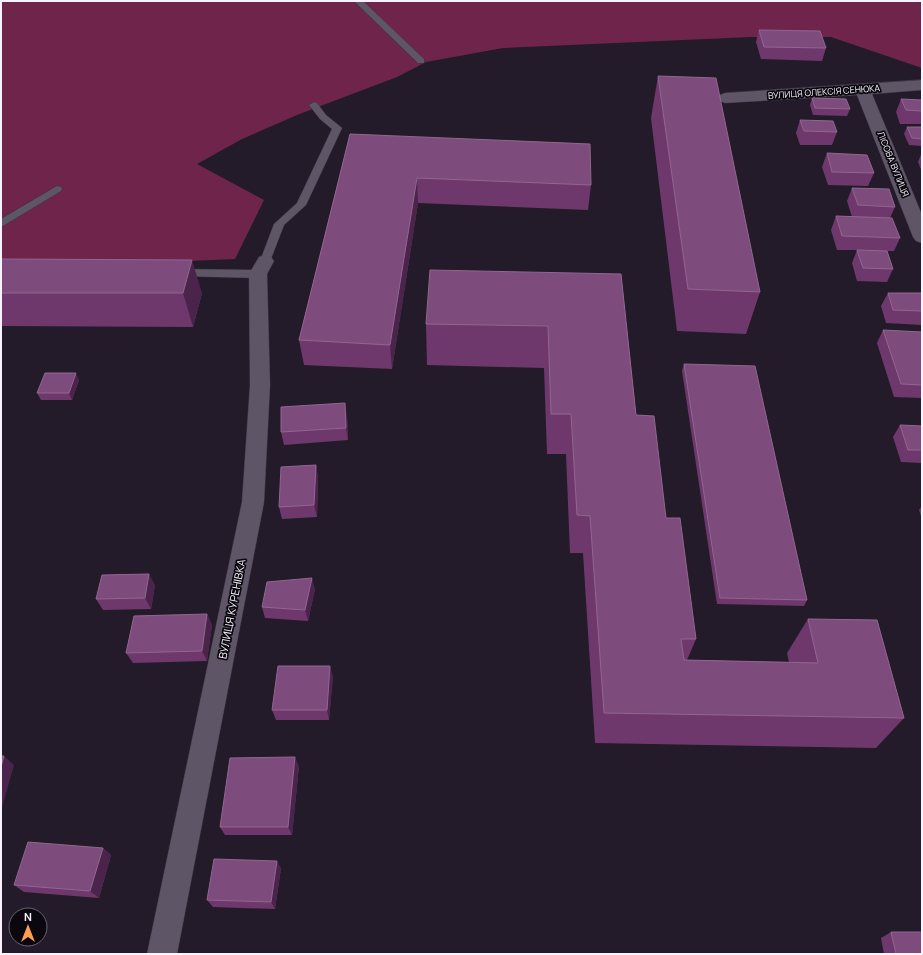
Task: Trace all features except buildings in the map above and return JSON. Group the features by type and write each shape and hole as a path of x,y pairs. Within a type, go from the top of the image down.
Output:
{"street":[{"name":"ВУЛИЦЯ ОЛЕКСІЯ СЕНЮКА","path":"725,98 922,85"},
{"name":"ЛІСОВА ВУЛИЦЯ","path":"863,90 922,237"},
{"name":"ВУЛИЦЯ КУРЕНІВКА","path":"162,954 253,502 260,385 262,267"}],"lane":[{"path":"358,1 421,61"},
{"path":"171,273 262,267 279,224 301,205 337,128 323,117 314,105"},
{"path":"1,224 57,189"}],"shaded area":[{"path":"1,1 922,1 922,68 831,37 751,37 503,48 426,62 397,77 297,115 242,139 197,164 264,200 235,259 1,269"}]}
